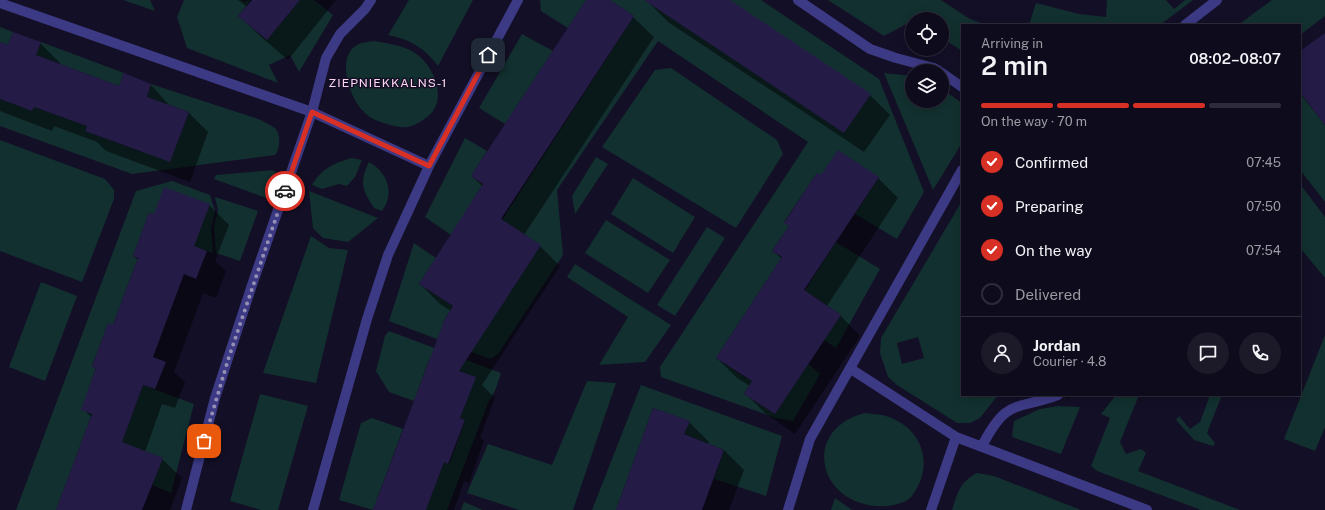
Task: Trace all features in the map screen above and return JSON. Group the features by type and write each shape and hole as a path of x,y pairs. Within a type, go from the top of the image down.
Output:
{"street":[{"path":"186,510 216,398 254,278 312,112 326,58 340,34 365,9 371,0"},
{"path":"313,510 367,319 386,262 429,166 518,0"},
{"path":"798,0 870,49 919,64"},
{"path":"1186,24 1217,0"},
{"path":"0,3 312,112 429,166"},
{"path":"949,78 961,86"},
{"path":"788,510 810,439 851,369 961,172"},
{"path":"851,369 956,437 1147,510"},
{"path":"982,446 1000,416 1014,406 1054,396"},
{"path":"931,510 956,437"}],"green space":[{"path":"123,0 150,0 155,11"},
{"path":"184,0 241,0 244,2 248,0 250,1 238,16 267,40 300,0 314,0 333,15 299,72 290,55 269,65 278,83 187,48 177,17"},
{"path":"409,0 473,0 438,66 428,54 416,45 403,39 388,35"},
{"path":"540,0 586,0 568,28 541,11"},
{"path":"610,0 761,0 879,79 924,192 897,239 855,214 879,177 821,175 817,173 784,222 789,226 772,251 782,257 716,358 746,378 749,374 754,378 744,394 775,414 808,364 820,374 793,421 776,418 661,377 660,367 808,142 658,41 557,190 563,255 498,354 490,359 389,321 414,243 436,258 419,284 453,306 443,322 476,344 502,220 634,16"},
{"path":"828,0 941,0 970,19 984,24 961,24 961,50 949,43 949,12 905,12 905,25 884,36"},
{"path":"1107,0 1166,0 1174,9 1185,0 1193,0 1161,24 1029,24 1036,3 1079,14 1106,17"},
{"path":"1272,0 1325,0 1325,16 1301,34 1301,24 1239,24"},
{"path":"0,27 13,32 8,45 0,42"},
{"path":"522,34 553,51 505,124 479,108"},
{"path":"374,41 409,49 419,56 429,67 436,81 438,97 433,111 425,119 408,127 390,125 372,118 358,105 349,87 346,66 348,57 352,49 359,44"},
{"path":"41,42 124,73 119,86 36,55"},
{"path":"671,68 777,140 783,154 736,228 602,147 655,70"},
{"path":"884,73 905,75 905,108 949,108 949,94 961,102 961,145 933,190"},
{"path":"151,84 261,120 275,128 278,132 279,142 277,152 275,155 132,174 0,126 0,99 32,111 34,107 87,126 85,131 142,152 144,148 171,158 189,112 147,97"},
{"path":"1301,94 1325,125 1325,202 1301,171"},
{"path":"465,138 487,151 471,176 483,184 451,235 425,217"},
{"path":"0,140 105,179 114,190 114,199 82,282 0,251"},
{"path":"596,157 608,164 575,214 572,196"},
{"path":"351,158 362,160 355,177 347,186 339,184 322,189 312,185 320,174 328,167"},
{"path":"369,162 381,171 388,184 388,198 382,211 374,208 363,186 364,175"},
{"path":"273,170 276,172 266,198 214,179 216,175"},
{"path":"633,178 695,217 673,253 611,214"},
{"path":"172,181 210,195 215,211 211,229 213,253 194,246 154,214 149,213 133,256 138,258 113,325 108,324 92,366 96,368 82,409 92,414 56,510 16,510 136,191"},
{"path":"1301,185 1325,217 1325,278 1301,249"},
{"path":"309,191 378,218 348,242 323,238 313,228"},
{"path":"215,197 258,211 240,261 216,253 214,227 218,210"},
{"path":"961,203 961,396 997,396 980,418 970,423 957,423 897,385 888,377 880,353 881,338","holes":["918,337 924,358 902,364 897,343"]},
{"path":"606,220 670,260 648,293 585,253"},
{"path":"707,227 725,238 675,316 657,305"},
{"path":"311,236 329,248 348,250 316,383 263,373"},
{"path":"836,242 880,269 836,348 824,340 841,315 810,294 802,295"},
{"path":"575,264 671,325 645,362 599,365 628,317 567,277"},
{"path":"41,282 77,296 45,381 9,367"},
{"path":"389,331 501,373 447,510 426,510 444,462 449,464 465,421 460,418 475,377 429,360 414,401 389,392 376,371 385,336"},
{"path":"1325,335 1325,427 1315,451 1284,439"},
{"path":"587,381 616,383 573,510 519,510 467,493 488,444 552,465"},
{"path":"143,385 194,404 171,493 152,485 162,458 120,446"},
{"path":"641,385 782,436 766,496 714,479 724,450 684,434 689,421 653,408 616,510 592,510"},
{"path":"260,394 308,406 278,510 261,510 230,501"},
{"path":"1115,396 1139,396 1120,442 1126,454 1141,449 1146,453 1138,471 1240,510 1201,510 1097,471 1091,466 1110,418 1101,414"},
{"path":"1210,396 1222,396 1207,433 1215,443 1213,446 1194,440 1176,420 1179,416 1190,429 1200,422"},
{"path":"1058,406 1080,407 1061,454 1012,437 1014,421 1040,409"},
{"path":"865,413 886,416 901,423 917,440 922,450 924,461 923,473 919,485 912,496 904,502 887,506 864,504 845,496 832,483 825,467 825,451 831,435 844,422"},
{"path":"372,418 403,429 373,510 339,500 361,423"},
{"path":"977,473 994,476 1081,510 952,510 960,488 966,480"},
{"path":"835,498 852,510 831,510"},
{"path":"464,502 483,510 461,510"}],"building":[{"path":"252,0 300,0 267,40 238,16"},
{"path":"586,0 610,0 634,16 501,219 541,245 459,371 476,377 460,418 465,420 448,464 444,462 426,510 373,510 444,321 453,306 419,284 483,184 471,176"},
{"path":"644,0 730,0 871,94 844,133"},
{"path":"13,32 41,42 36,55 119,86 124,73 151,84 147,97 189,112 170,162 85,131 87,126 34,107 32,111 0,99 0,42 8,45"},
{"path":"1325,33 1325,125 1301,93 1301,50"},
{"path":"838,150 879,177 804,290 841,315 775,414 744,394 752,381 716,358 782,257 772,251 789,226 784,223 817,173 821,175"},
{"path":"164,187 210,204 194,246 207,251 196,279 184,274 153,357 166,362 155,389 143,385 122,442 163,458 142,510 56,510 92,414 81,410 96,368 92,367 108,323 113,325 138,258 133,256 149,213 154,214"},
{"path":"653,408 690,421 684,434 724,450 702,510 616,510"}],"way so far":[{"path":"204,441 252,285 285,191"}],"district":[{"name":"ZIEPNIEKKALNS-1","path":"388,83"}],"route":[{"path":"285,191 312,112 429,166 488,55"}]}
